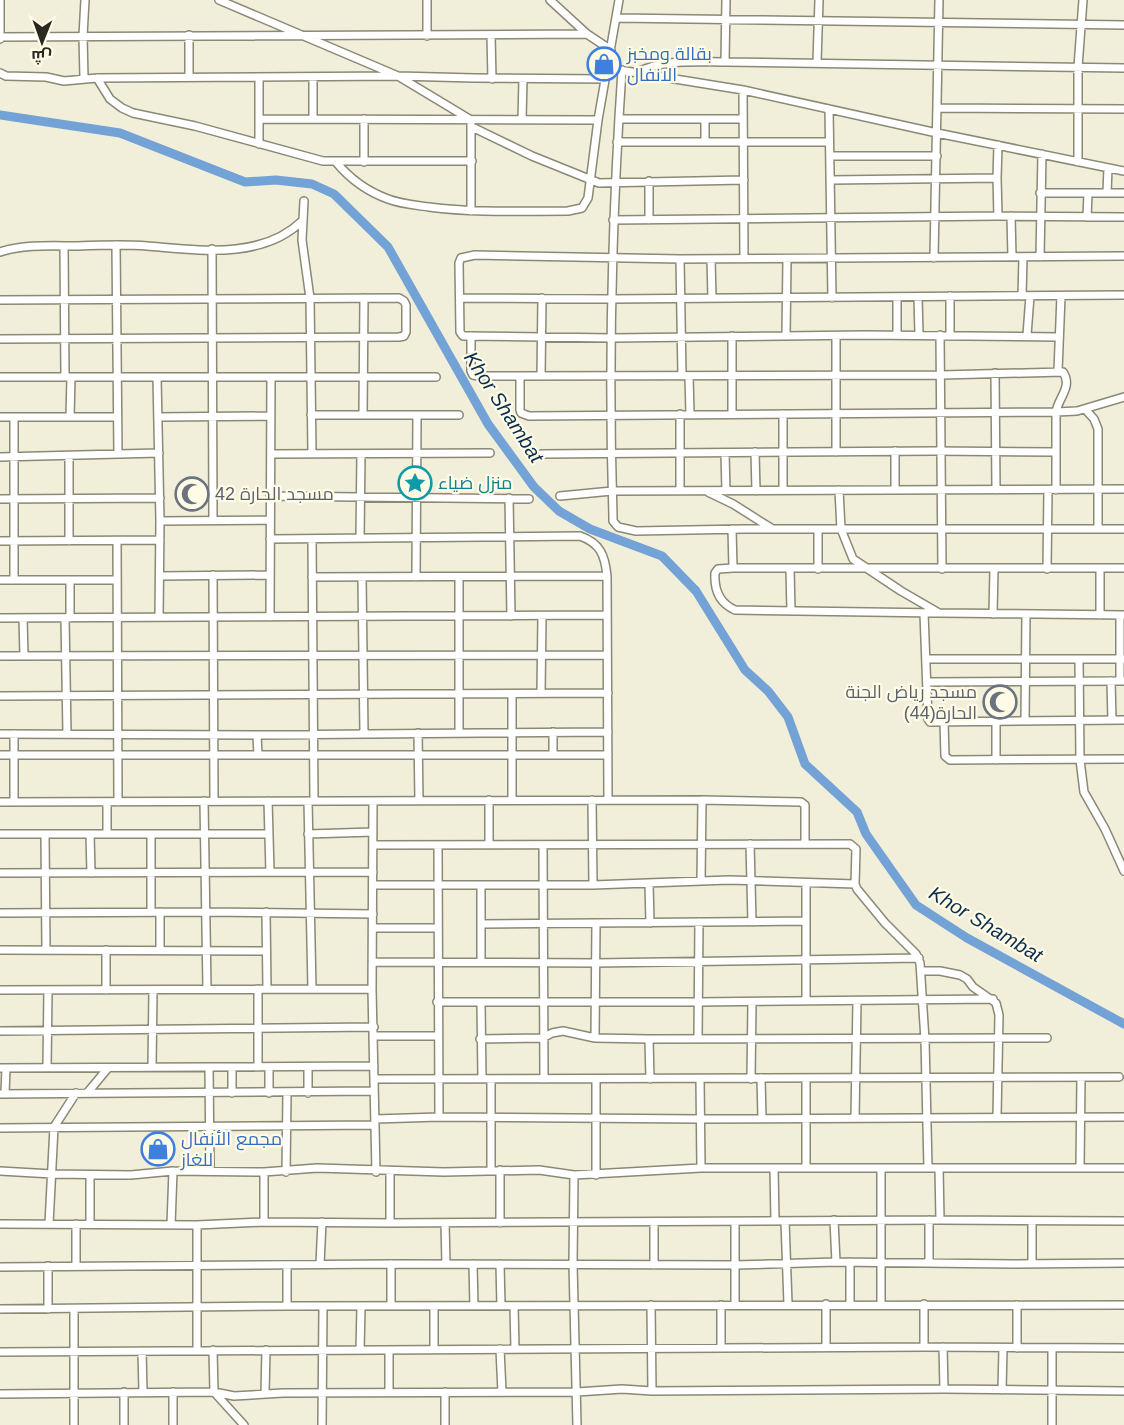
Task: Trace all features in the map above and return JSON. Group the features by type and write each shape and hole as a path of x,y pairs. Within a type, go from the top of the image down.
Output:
{"street":[{"path":"0,0 0,38 587,34"},
{"path":"84,78 83,36 86,0"},
{"path":"219,0 398,76 472,124 590,181 599,183 744,180"},
{"path":"427,0 427,36"},
{"path":"550,0 587,34 611,50"},
{"path":"336,162 345,174 363,187 388,199 425,206 471,211 576,210 582,208 586,203 590,181 619,0"},
{"path":"725,62 726,0"},
{"path":"817,62 819,0"},
{"path":"934,258 939,108 939,0"},
{"path":"1078,162 1078,67 1083,0"},
{"path":"617,18 1124,25"},
{"path":"189,35 189,77"},
{"path":"491,35 492,79"},
{"path":"636,73 653,65 665,63 725,62 1124,68"},
{"path":"608,68 743,90 1124,171"},
{"path":"622,70 615,182 611,376 613,521 618,527 625,530 1124,529"},
{"path":"0,73 6,76 46,77 64,81 84,78 398,76 605,79"},
{"path":"259,77 259,144"},
{"path":"313,77 313,119"},
{"path":"97,78 110,99 122,108 323,161 472,161"},
{"path":"522,120 523,79"},
{"path":"743,90 744,259"},
{"path":"939,108 1124,109"},
{"path":"829,109 832,298"},
{"path":"259,119 472,124 522,120 598,120"},
{"path":"619,119 743,119"},
{"path":"705,119 705,142"},
{"path":"364,120 364,162"},
{"path":"471,211 472,124"},
{"path":"617,142 830,142"},
{"path":"998,145 998,216"},
{"path":"1040,257 1042,154"},
{"path":"830,156 937,156"},
{"path":"1107,193 1108,168"},
{"path":"830,180 997,178"},
{"path":"649,182 649,220"},
{"path":"1040,193 1124,193"},
{"path":"1087,217 1088,193"},
{"path":"304,201 302,240 310,298 312,454"},
{"path":"1011,216 1012,257"},
{"path":"614,220 1124,217"},
{"path":"0,252 28,246 116,245 213,249 248,247 270,242 289,233 302,222"},
{"path":"116,245 118,454"},
{"path":"64,246 65,339 70,417"},
{"path":"213,249 213,520"},
{"path":"1058,337 1027,335 681,338 463,336 460,332 459,263 461,258 468,255 680,259 1124,256"},
{"path":"1023,257 1027,335"},
{"path":"786,336 787,258"},
{"path":"680,259 681,338 690,414"},
{"path":"711,259 712,298"},
{"path":"460,298 1124,295"},
{"path":"950,296 950,335"},
{"path":"1058,371 1061,296"},
{"path":"897,297 897,335"},
{"path":"918,297 919,335"},
{"path":"363,415 364,298"},
{"path":"0,300 364,298 402,299 406,305 406,332 402,337 0,339"},
{"path":"541,376 542,298"},
{"path":"940,335 942,569"},
{"path":"471,336 473,375 942,375 1058,371 1066,375 1067,382 1066,393 1059,401 1056,412 1056,452 1048,529 1047,569"},
{"path":"732,336 732,414"},
{"path":"836,336 836,452"},
{"path":"995,373 996,490"},
{"path":"520,376 520,410 524,415 1056,412 1085,409 1124,397"},
{"path":"0,377 436,377"},
{"path":"157,377 160,498 159,617"},
{"path":"270,617 271,377"},
{"path":"1085,409 1094,419 1098,429 1098,529"},
{"path":"680,414 680,490"},
{"path":"783,414 783,490"},
{"path":"311,415 459,415"},
{"path":"416,577 417,415"},
{"path":"158,417 270,416"},
{"path":"0,417 117,417"},
{"path":"14,417 14,580"},
{"path":"895,451 895,490"},
{"path":"755,452 756,490"},
{"path":"541,454 1056,452"},
{"path":"0,456 159,453"},
{"path":"271,454 490,453"},
{"path":"725,453 726,491"},
{"path":"360,538 361,454"},
{"path":"69,456 69,541"},
{"path":"560,496 612,491 680,490 1124,489"},
{"path":"839,490 841,529 853,559 939,613"},
{"path":"705,491 733,504 773,529"},
{"path":"270,496 529,499"},
{"path":"0,499 160,498"},
{"path":"509,498 512,616"},
{"path":"160,521 270,520"},
{"path":"732,529 733,568"},
{"path":"818,529 818,569"},
{"path":"270,539 580,536 591,540 604,554 607,576 608,800"},
{"path":"312,539 313,755 308,834 312,989"},
{"path":"0,541 160,540"},
{"path":"117,541 118,802"},
{"path":"927,682 1122,681 1122,615 745,611 727,606 717,592 714,573 718,569 733,568 1124,568"},
{"path":"1100,568 1100,615"},
{"path":"790,569 791,611"},
{"path":"993,614 994,569"},
{"path":"213,575 214,801"},
{"path":"160,576 269,575"},
{"path":"459,576 459,733"},
{"path":"312,577 607,576"},
{"path":"362,577 364,734"},
{"path":"0,580 117,580"},
{"path":"66,734 66,656 70,580"},
{"path":"924,613 928,720 932,722 1124,720"},
{"path":"0,618 607,615"},
{"path":"1025,720 1026,615"},
{"path":"541,693 542,616"},
{"path":"23,618 24,656"},
{"path":"0,656 607,655"},
{"path":"926,659 1122,659"},
{"path":"1079,660 1080,760 1086,798 1105,829 1124,872"},
{"path":"1111,681 1112,720"},
{"path":"0,696 608,693"},
{"path":"512,694 512,800"},
{"path":"996,721 996,760"},
{"path":"944,722 945,756 950,760 1124,759"},
{"path":"553,732 553,755"},
{"path":"0,734 257,735 608,732"},
{"path":"14,734 14,802"},
{"path":"418,734 419,801"},
{"path":"257,735 258,755"},
{"path":"0,755 608,755"},
{"path":"489,800 489,845"},
{"path":"592,800 593,885"},
{"path":"701,881 702,800"},
{"path":"0,802 702,800 804,803 805,844"},
{"path":"204,801 207,989"},
{"path":"268,801 270,872"},
{"path":"373,801 372,989 376,1172"},
{"path":"107,802 107,834"},
{"path":"308,834 373,832"},
{"path":"0,834 269,834"},
{"path":"45,834 45,950"},
{"path":"90,834 91,873"},
{"path":"151,834 151,912"},
{"path":"750,844 752,922"},
{"path":"373,845 850,844 856,854 855,884 860,893 919,958 925,1040 928,1168"},
{"path":"438,845 437,1079 439,1117"},
{"path":"543,845 544,1079"},
{"path":"0,873 373,872"},
{"path":"373,885 593,885 701,881 855,884"},
{"path":"649,883 650,923"},
{"path":"806,883 806,1001"},
{"path":"481,885 481,963"},
{"path":"160,912 160,950"},
{"path":"266,912 267,989"},
{"path":"0,913 373,914"},
{"path":"481,924 806,921"},
{"path":"698,1039 699,922"},
{"path":"595,1038 596,924"},
{"path":"373,928 438,928"},
{"path":"0,950 266,951"},
{"path":"106,950 106,990"},
{"path":"373,962 596,963 919,958"},
{"path":"921,971 952,972 967,978 973,987 993,999 998,1006 997,1116"},
{"path":"258,989 258,1067"},
{"path":"0,990 372,989"},
{"path":"47,1068 48,990"},
{"path":"152,1067 153,990"},
{"path":"437,1002 993,999"},
{"path":"855,1118 856,1001"},
{"path":"481,1002 482,1079"},
{"path":"751,1078 752,1002"},
{"path":"0,1031 374,1027"},
{"path":"480,1039 543,1038 563,1031 595,1038 649,1039 1047,1038"},
{"path":"374,1036 437,1036"},
{"path":"649,1039 650,1079"},
{"path":"374,1066 3,1068 3,1094 374,1091"},
{"path":"209,1067 210,1171"},
{"path":"232,1067 232,1093"},
{"path":"269,1067 269,1093"},
{"path":"308,1067 308,1093"},
{"path":"88,1092 108,1068"},
{"path":"1080,1168 1081,1077"},
{"path":"374,1079 1119,1077"},
{"path":"761,1078 762,1118"},
{"path":"806,1078 806,1168"},
{"path":"491,1079 491,1170"},
{"path":"596,1079 596,1175"},
{"path":"700,1079 701,1168"},
{"path":"49,1224 54,1127 76,1093"},
{"path":"286,1172 287,1093"},
{"path":"0,1128 287,1126 439,1117 700,1119 1124,1117"},
{"path":"0,1171 131,1175 172,1171 286,1172 317,1168 376,1172 500,1170 596,1175 701,1168 1124,1168"},
{"path":"774,1168 775,1221"},
{"path":"881,1168 881,1304"},
{"path":"939,1168 940,1220"},
{"path":"500,1170 500,1223"},
{"path":"171,1225 172,1171"},
{"path":"390,1171 390,1223"},
{"path":"264,1172 264,1222"},
{"path":"90,1175 90,1224"},
{"path":"574,1175 574,1348 577,1425"},
{"path":"834,1220 836,1262"},
{"path":"929,1220 929,1263"},
{"path":"785,1221 788,1304"},
{"path":"1032,1221 1032,1263"},
{"path":"0,1224 1124,1221"},
{"path":"320,1264 322,1222"},
{"path":"654,1222 654,1265"},
{"path":"735,1222 735,1305"},
{"path":"445,1223 446,1264"},
{"path":"76,1224 76,1265"},
{"path":"196,1225 197,1350"},
{"path":"0,1267 320,1264 735,1265 836,1262 1124,1263"},
{"path":"850,1263 850,1304"},
{"path":"391,1264 391,1306"},
{"path":"473,1264 474,1306"},
{"path":"500,1264 501,1306"},
{"path":"287,1265 287,1306"},
{"path":"48,1266 48,1309"},
{"path":"0,1309 788,1304 1124,1305"},
{"path":"826,1304 826,1347"},
{"path":"924,1304 924,1347"},
{"path":"651,1305 652,1391"},
{"path":"721,1305 721,1348"},
{"path":"1017,1305 1017,1348"},
{"path":"514,1306 515,1349"},
{"path":"322,1425 323,1307"},
{"path":"360,1350 361,1307"},
{"path":"434,1307 434,1349"},
{"path":"74,1309 74,1425"},
{"path":"0,1352 826,1347 1124,1348"},
{"path":"943,1347 944,1389"},
{"path":"1002,1390 1003,1348"},
{"path":"1052,1348 1052,1425"},
{"path":"501,1349 502,1392"},
{"path":"213,1350 214,1392 244,1425"},
{"path":"265,1393 266,1350"},
{"path":"389,1350 389,1392"},
{"path":"142,1351 143,1392"},
{"path":"0,1394 214,1392 234,1396 265,1393 577,1392 622,1389 652,1391 944,1389 1124,1392"},
{"path":"124,1392 124,1425"},
{"path":"172,1425 173,1392"},
{"path":"444,1392 445,1425"}],"waterway":[{"name":"Khor Shambat","path":"0,115 120,133 245,182 276,180 312,184 334,194 388,247 488,424 534,487 559,511 590,529 662,556 696,591 745,670 768,691 788,717 805,764 857,812 866,834 916,905 967,938 1124,1024"}],"place":[{"name":"بقالة ومخبز الانفال","path":"604,64"},
{"name":"منزل ضياء","path":"415,483"},
{"name":"مسجد الحارة 42","path":"192,494"},
{"name":"مسجد رياض الجنة الحارة(44)","path":"1000,702"},
{"name":"مجمع الأنفال للغاز","path":"158,1149"}]}
